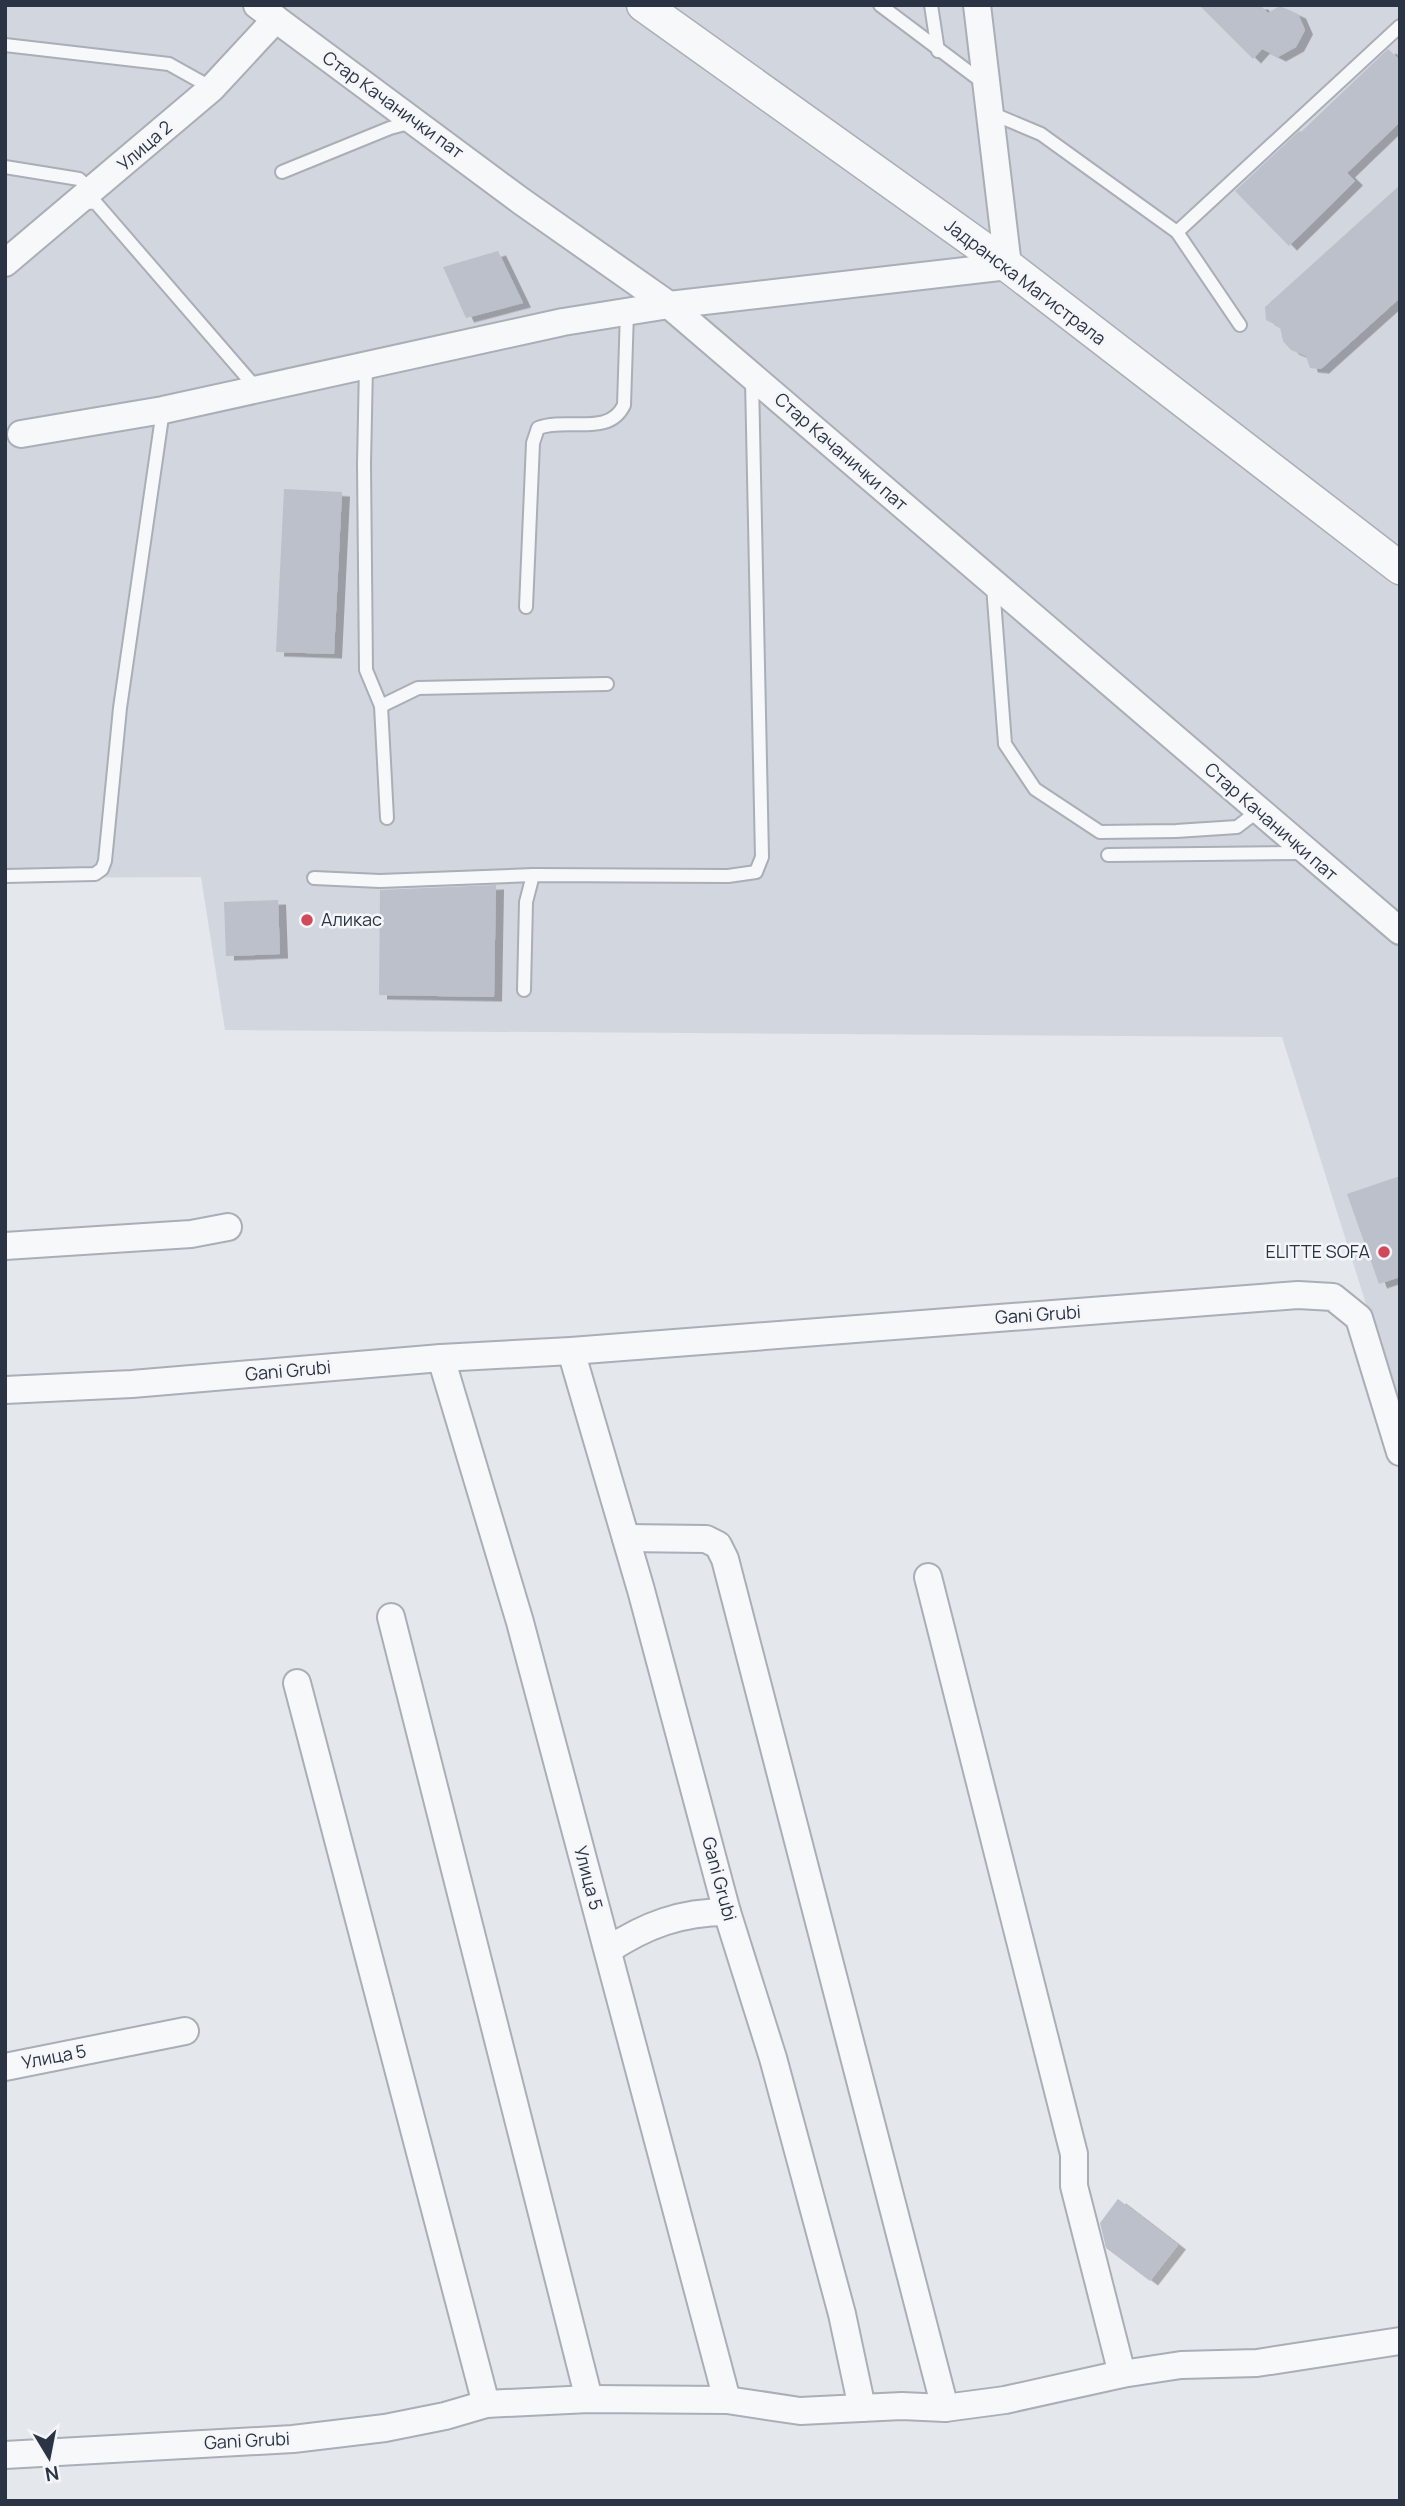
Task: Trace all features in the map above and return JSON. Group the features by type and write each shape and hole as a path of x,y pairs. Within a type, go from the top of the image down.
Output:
{"street":[{"name":"Јадранска Магистрала","path":"643,5 1008,266 1400,568"},
{"path":"21,434 163,410 563,323 627,312 1008,266 977,5"},
{"name":"Улица 2","path":"11,253 85,197 212,88 268,10"},
{"name":"Стар Качанички пат","path":"268,10 521,201 670,305 1400,932"},
{"path":"5,1246 191,1234 228,1227"},
{"name":"Gani Grubi","path":"5,1390 132,1384 441,1358 571,1351 1298,1295 1333,1297 1359,1318 1400,1452"},
{"name":"Gani Grubi","path":"571,1351 626,1538 727,1912 773,2058 842,2314 862,2408"},
{"name":"Улица 5","path":"441,1358 520,1622 727,2400"},
{"path":"626,1538 706,1539 718,1545 725,1559 945,2408"},
{"path":"928,1577 1074,2154 1074,2186 1122,2374"},
{"path":"391,1617 589,2399"},
{"path":"297,1683 485,2404"},
{"path":"608,1950 632,1934 663,1922 697,1912 727,1912"},
{"name":"Улица 5","path":"5,2067 185,2032"},
{"name":"Gani Grubi","path":"5,2455 293,2439 384,2428 445,2416 485,2404 589,2399 727,2400 800,2411 945,2408 1006,2400 1122,2374 1181,2365 1256,2363 1400,2341"}],"lane":[{"path":"880,5 988,86"},
{"path":"931,5 938,51"},
{"path":"1177,232 1400,26"},
{"path":"5,46 169,64 212,88"},
{"path":"990,113 1041,134 1177,232 1240,324"},
{"path":"282,172 390,128 415,121"},
{"path":"5,167 79,179 85,197 96,203 258,389"},
{"path":"526,607 533,443 538,428 552,423 606,424 618,417 624,405 627,312"},
{"path":"366,365 366,670 380,706 387,818"},
{"path":"314,878 380,881 533,875 728,876 756,872 762,857 752,376"},
{"path":"5,876 95,874 102,869 105,861 120,708 163,410"},
{"path":"993,583 1005,744 1035,789 1100,832 1237,827 1258,811"},
{"path":"380,706 418,688 607,684"},
{"path":"1108,855 1308,853"},
{"path":"524,990 526,902 533,875"}],"shaded area":[{"path":"5,5 1400,5 1400,1412 1282,1037 225,1030 201,877 5,878"}],"building":[{"path":"1199,5 1260,5 1268,13 1280,6 1298,14 1305,30 1296,47 1278,57 1262,49 1253,59"},
{"path":"1388,49 1400,60 1400,122 1347,173 1355,181 1289,246 1235,191"},
{"path":"1400,185 1400,298 1321,369 1310,368 1306,356 1291,350 1283,341 1280,327 1266,320 1265,307"},
{"path":"498,251 523,303 466,318 443,267"},
{"path":"284,489 342,492 334,654 276,652"},
{"path":"496,885 494,997 379,995 380,890"},
{"path":"278,900 280,954 226,956 224,902"},
{"name":"ELITTE SOFA","path":"1400,1176 1400,1277 1379,1284 1347,1194"},
{"path":"1118,2199 1178,2245 1150,2281 1106,2248 1100,2223"}],"place":[{"name":"Аликас","path":"307,920"},
{"name":"ELITTE SOFA","path":"1384,1252"}]}
